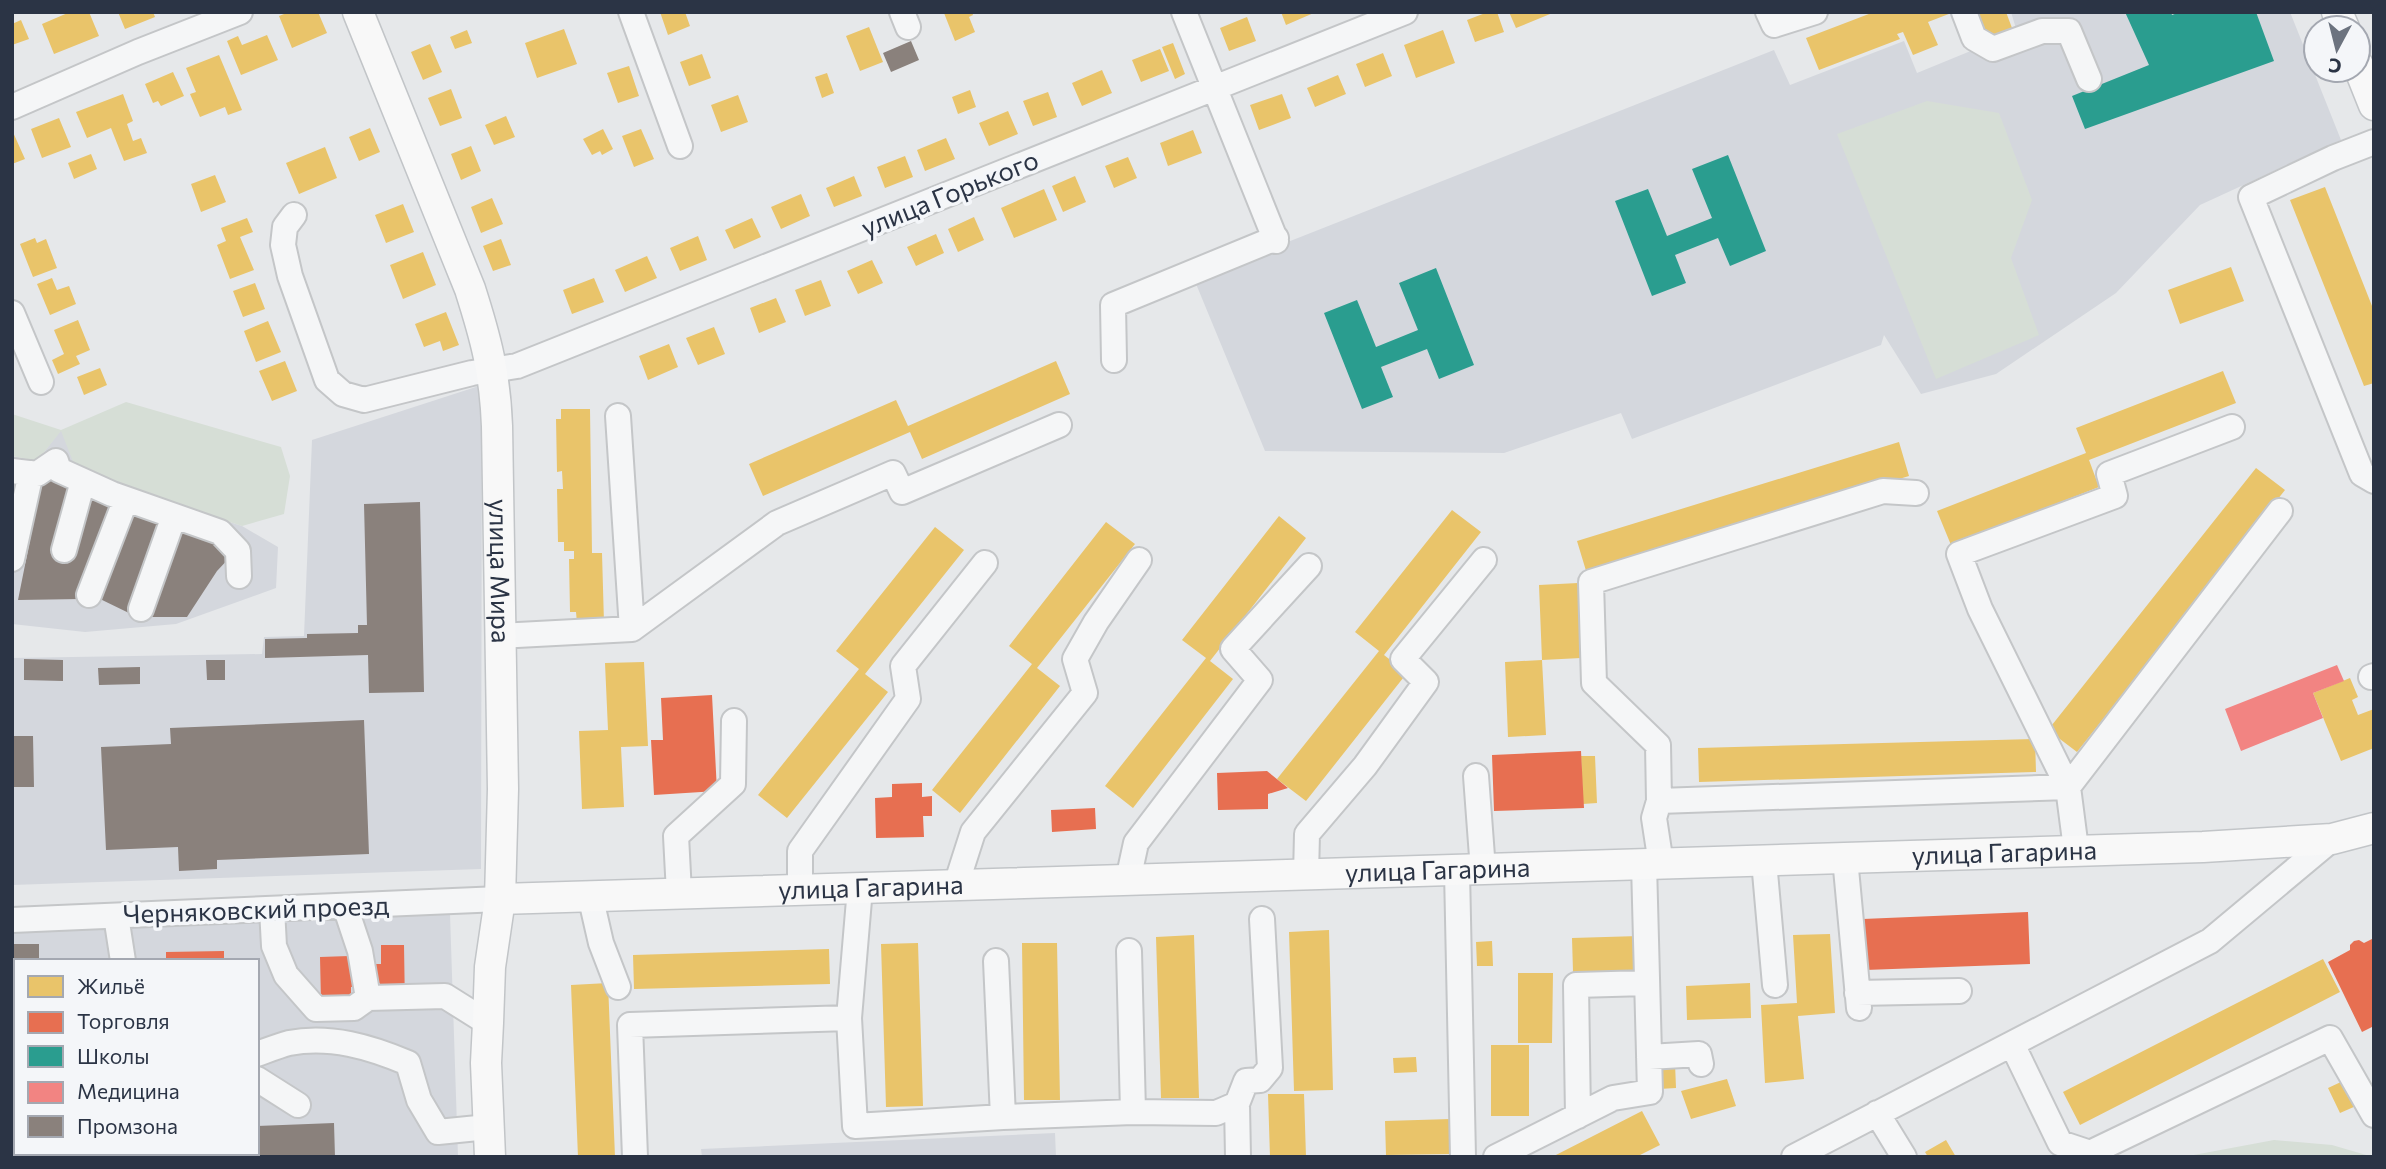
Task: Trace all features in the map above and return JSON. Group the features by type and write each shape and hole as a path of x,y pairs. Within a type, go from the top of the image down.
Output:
{"main road":[{"name":"улица Мира","path":"358,12 470,289 493,371 498,426 503,789 500,899 491,967 488,1023 490,1157"},
{"path":"2366,84 2374,105"},
{"name":"улица Гагарина","path":"500,899 2203,847 2332,839 2373,828"}],"street":[{"path":"12,107 138,52 240,12"},
{"path":"631,12 680,146"},
{"path":"1114,360 1113,305 1276,239 1184,12"},
{"name":"улица Горького","path":"294,215 285,227 283,245 290,276 327,380 343,394 364,400 472,373 517,366 547,355 1405,12"},
{"path":"1771,19 1815,12"},
{"path":"1964,12 1974,38 1993,49 2042,31 2069,31 2088,79"},
{"path":"2374,142 2333,158 2251,197 2362,474 2374,481"},
{"path":"12,313 41,382"},
{"path":"618,416 632,629"},
{"path":"500,636 632,629 777,523 894,473 902,492 1059,425"},
{"path":"2076,849 2068,788 1980,609 1959,554 2115,496 2109,474 2232,427"},
{"path":"12,559 22,472 37,474 56,461 59,470 83,481 219,531 238,551 239,576"},
{"path":"64,550 83,481"},
{"path":"1496,1157 1613,1098 1650,1092 1647,983 1654,818 1659,802 1658,746 1594,682 1591,582 1883,491 1916,493"},
{"path":"89,595 126,499"},
{"path":"2068,788 2280,512"},
{"path":"141,609 174,516"},
{"path":"956,885 972,832 1085,693 1075,659 1096,622 1139,560"},
{"path":"1306,875 1307,834 1365,766 1426,682 1403,659 1484,560"},
{"path":"800,890 800,851 908,699 903,666 985,563"},
{"path":"1128,880 1136,843 1260,680 1233,649 1309,566"},
{"path":"679,893 676,836 733,784 734,721"},
{"path":"1463,1157 1470,871 1476,776"},
{"path":"1659,802 2068,788"},
{"path":"1794,1157 2210,941 2332,839"},
{"path":"1844,858 1858,1000 1959,991"},
{"path":"1764,861 1774,985"},
{"path":"860,888 849,1018 855,1126 1133,1112 1216,1113 1237,1104"},
{"path":"590,895 601,943 618,987"},
{"name":"Черняковский проезд","path":"12,920 500,899"},
{"path":"345,906 360,951 368,998"},
{"path":"272,909 274,946 286,975 317,1009 354,1008 368,998 445,996 488,1023"},
{"path":"116,916 123,959"},
{"path":"1238,1157 1237,1104 1246,1082 1260,1080 1270,1068 1262,919"},
{"path":"1129,951 1133,1112"},
{"path":"996,961 1003,1117"},
{"path":"1578,1116 1576,985 1647,983"},
{"path":"635,1157 630,1025 849,1018"},
{"path":"2012,1044 2060,1143 2090,1153 2330,1038 2374,1115"},
{"path":"259,1053 290,1043 316,1041 372,1048 408,1063 419,1100 439,1132 488,1126"},
{"path":"1649,1057 1699,1054 1702,1064"},
{"path":"259,1080 298,1105"},
{"path":"1878,1114 1904,1157"}],"shaded area":[{"path":"2011,12 2290,12 2302,42 2302,84 2319,84 2341,140 2200,205 2116,293 1996,374 1921,394 1884,335 1881,345 1632,439 1621,413 1504,453 1265,451 1194,279 1774,50 1790,85 1904,41 1917,73 2017,32"},
{"path":"1927,101 1999,113 2032,200 2011,258 2039,335 1936,379 1837,134"},
{"path":"482,385 481,869 12,885 12,658 262,654 264,637 304,636 312,440"},
{"path":"126,402 281,447 290,476 284,514 242,526 77,472 61,431 37,461 12,456 12,414 61,430"},
{"path":"61,430 187,508 242,526 278,547 276,588 176,624 85,632 12,624 12,456 37,461"},
{"path":"450,914 458,1157 12,1157 12,933"},
{"path":"1055,1133 1056,1157 702,1157 701,1149"},
{"path":"2274,1140 2332,1145 2373,1157 2183,1157"}],"building: Жильё":[{"path":"70,12 89,12 99,36 54,54 42,24"},
{"path":"118,12 153,12 155,17 125,29"},
{"path":"289,12 318,12 327,33 292,48 279,16"},
{"path":"660,12 685,12 690,26 668,35"},
{"path":"972,12 973,15 969,17 975,32 955,41 944,13"},
{"path":"1281,12 1316,12 1286,25"},
{"path":"1488,12 1497,12 1504,32 1475,42 1467,20"},
{"path":"1509,12 1555,12 1516,28"},
{"path":"1874,12 1954,12 1928,22 1938,45 1913,55 1903,32 1897,34 1900,39 1819,70 1806,38"},
{"path":"1975,12 2006,12 2012,28 1985,38"},
{"path":"1247,17 1256,41 1229,51 1220,28"},
{"path":"21,20 29,39 12,45 12,24"},
{"path":"869,27 883,62 860,71 846,36"},
{"path":"564,29 577,64 537,78 525,43"},
{"path":"467,30 472,43 455,49 450,37"},
{"path":"1443,30 1455,63 1416,78 1404,45"},
{"path":"267,35 278,60 241,75 227,41 238,36 242,45"},
{"path":"1173,43 1185,74 1175,79 1162,47"},
{"path":"430,44 442,72 423,80 411,52"},
{"path":"1160,49 1169,71 1141,82 1132,60"},
{"path":"1383,53 1392,76 1365,87 1356,64"},
{"path":"702,54 711,78 689,86 680,62"},
{"path":"219,55 242,110 228,115 225,107 200,117 190,94 196,92 186,68"},
{"path":"629,66 639,96 618,103 607,73"},
{"path":"1102,70 1112,93 1082,106 1072,83"},
{"path":"173,72 184,96 161,106 158,101 153,103 145,84"},
{"path":"827,73 834,93 822,98 815,77"},
{"path":"1338,75 1346,94 1315,107 1307,88"},
{"path":"451,89 462,118 440,126 428,98"},
{"path":"970,90 976,107 958,114 952,97"},
{"path":"1048,92 1057,117 1033,126 1023,101"},
{"path":"123,94 133,121 127,124 133,141 141,138 147,153 124,161 111,128 87,138 76,112"},
{"path":"1282,94 1291,118 1259,130 1250,105"},
{"path":"738,95 748,122 721,132 711,105"},
{"path":"1008,111 1018,134 989,146 979,123"},
{"path":"506,116 515,137 494,145 485,125"},
{"path":"59,118 71,147 42,158 31,129"},
{"path":"370,128 380,152 359,161 349,137"},
{"path":"603,129 613,149 602,155 600,151 592,155 583,139"},
{"path":"641,129 654,159 634,167 622,136"},
{"path":"12,130 25,159 12,164"},
{"path":"1193,130 1202,153 1168,166 1160,143"},
{"path":"946,138 955,159 925,171 917,150"},
{"path":"471,146 481,171 461,180 451,154"},
{"path":"325,147 337,178 299,194 286,163"},
{"path":"91,154 97,169 74,179 68,163"},
{"path":"905,156 913,177 885,188 877,167"},
{"path":"1128,157 1137,178 1114,188 1105,166"},
{"path":"215,175 226,202 201,212 191,184"},
{"path":"854,176 862,196 834,207 826,188"},
{"path":"1075,176 1086,202 1063,212 1052,186"},
{"path":"2325,187 2374,311 2374,383 2364,386 2290,200"},
{"path":"1044,189 1057,220 1014,238 1001,208"},
{"path":"801,194 810,216 781,229 771,207"},
{"path":"492,198 503,224 481,233 471,207"},
{"path":"403,204 414,232 386,243 375,215"},
{"path":"974,217 984,240 958,252 948,229"},
{"path":"247,218 253,232 240,237 254,270 230,279 217,245 226,241 221,228"},
{"path":"752,218 761,237 734,249 725,230"},
{"path":"936,234 944,253 916,266 907,247"},
{"path":"698,236 707,260 680,271 670,248"},
{"path":"35,238 37,243 46,239 57,268 33,277 20,244"},
{"path":"501,239 511,265 493,271 483,246"},
{"path":"423,252 436,285 403,299 390,265"},
{"path":"647,256 657,278 625,292 615,270"},
{"path":"872,260 883,283 858,294 847,271"},
{"path":"2231,267 2244,301 2180,324 2168,290"},
{"path":"52,278 57,290 69,286 76,304 50,315 37,284"},
{"path":"594,278 604,302 572,314 563,290"},
{"path":"821,280 831,306 805,316 795,290"},
{"path":"255,283 265,309 243,317 233,291"},
{"path":"776,298 786,322 759,333 750,308"},
{"path":"446,312 459,345 443,351 440,341 424,347 415,324"},
{"path":"78,320 90,350 76,356 80,364 58,374 52,360 64,354 54,330"},
{"path":"268,321 281,352 256,362 244,331"},
{"path":"714,327 725,354 698,365 686,338"},
{"path":"669,344 678,367 648,380 639,356"},
{"path":"285,361 297,391 272,401 259,371"},
{"path":"1056,361 1070,394 922,459 910,432 763,496 749,464 896,400 908,426"},
{"path":"100,368 107,385 84,395 77,377"},
{"path":"2223,371 2236,403 2089,460 2099,487 1951,545 1937,511 2086,453 2076,428"},
{"path":"561,409 590,409 592,553 602,553 604,623 577,623 576,612 570,612 569,559 574,559 574,551 564,551 564,542 558,542 557,489 563,489 562,471 557,472 556,419 561,419"},
{"path":"1899,442 1909,476 1587,574 1577,541"},
{"path":"2256,468 2285,490 2077,752 2048,730"},
{"path":"1452,510 1481,532 1384,655 1407,673 1306,801 1277,779 1379,651 1355,632"},
{"path":"1279,516 1306,538 1210,661 1233,679 1133,808 1105,786 1206,658 1182,640"},
{"path":"1106,522 1135,544 1037,668 1060,686 960,813 932,790 1032,664 1009,646"},
{"path":"935,527 964,550 865,674 888,692 787,818 758,795 859,669 836,651"},
{"path":"1578,583 1581,658 1542,660 1539,585"},
{"path":"1542,660 1546,735 1508,737 1505,662"},
{"path":"644,662 648,746 621,747 624,807 582,809 579,731 608,730 605,663"},
{"path":"2350,678 2358,697 2352,700 2358,715 2374,709 2374,748 2341,761 2313,693"},
{"path":"2035,739 2036,772 1699,782 1698,748"},
{"path":"1581,756 1595,756 1597,803 1583,804"},
{"path":"1329,930 1333,1090 1294,1091 1289,932"},
{"path":"1830,934 1835,1013 1798,1016 1804,1079 1765,1083 1761,1005 1797,1003 1793,935"},
{"path":"1194,935 1199,1098 1161,1098 1156,937"},
{"path":"1639,936 1640,970 1573,972 1572,938"},
{"path":"1492,941 1493,966 1477,966 1476,942"},
{"path":"918,943 923,1106 886,1107 881,944"},
{"path":"1022,943 1057,943 1060,1100 1024,1100"},
{"path":"829,949 830,984 634,989 633,955"},
{"path":"2323,959 2340,992 2080,1125 2063,1092"},
{"path":"1518,973 1553,973 1552,1043 1518,1043"},
{"path":"608,983 615,1157 578,1157 571,985"},
{"path":"1750,983 1751,1018 1687,1020 1686,986"},
{"path":"1491,1045 1529,1045 1529,1116 1491,1116"},
{"path":"1416,1057 1417,1072 1394,1073 1393,1058"},
{"path":"1675,1063 1676,1088 1659,1089 1657,1065"},
{"path":"1727,1079 1736,1106 1691,1119 1681,1091"},
{"path":"2343,1081 2356,1106 2340,1113 2328,1088"},
{"path":"1268,1094 1304,1094 1306,1157 1270,1157"},
{"path":"1642,1111 1660,1145 1636,1157 1552,1157"},
{"path":"1451,1119 1452,1154 1386,1155 1385,1121"},
{"path":"1946,1140 1956,1157 1928,1157 1925,1152"}],"building: Торговля":[{"path":"712,695 717,791 654,795 651,740 663,740 661,698"},
{"path":"1581,751 1584,808 1494,811 1492,755"},
{"path":"1267,771 1288,788 1268,794 1268,809 1218,810 1217,773"},
{"path":"922,783 922,797 932,796 932,816 923,816 924,837 876,838 875,798 892,797 892,784"},
{"path":"1095,808 1096,829 1052,832 1051,810"},
{"path":"2028,912 2030,964 1865,970 1863,919"},
{"path":"2372,939 2374,1026 2362,1032 2328,962 2350,950 2354,941 2364,943"},
{"path":"381,945 404,945 405,1008 382,987 351,987 351,1001 321,1001 320,957 349,956 349,964 381,964"},
{"path":"224,951 224,959 166,959 166,952"}],"building: Школы":[{"path":"2125,12 2171,12 2172,15 2180,12 2256,12 2274,61 2085,129 2072,96 2149,65"},
{"path":"1728,155 1766,251 1730,266 1718,238 1675,255 1686,283 1652,296 1615,201 1648,189 1667,236 1712,218 1692,169"},
{"path":"1436,268 1474,365 1439,379 1427,349 1381,367 1393,397 1362,409 1324,313 1357,300 1376,347 1418,330 1399,283"}],"building: Медицина":[{"path":"2337,665 2344,681 2313,693 2323,718 2241,751 2225,709"}],"building: Промзона":[{"path":"911,41 919,60 891,72 883,53"},
{"path":"47,478 73,483 90,494 115,503 80,599 18,600 39,483"},
{"path":"420,502 424,692 369,693 368,655 265,658 265,639 307,638 307,634 358,633 358,625 367,625 364,504"},
{"path":"128,508 166,521 131,614 98,598"},
{"path":"177,529 208,538 232,555 217,571 187,617 151,617"},
{"path":"24,659 63,660 63,681 24,680"},
{"path":"206,660 225,660 225,680 207,680"},
{"path":"140,667 140,684 99,685 98,668"},
{"path":"364,720 369,854 217,860 217,869 179,871 178,847 106,850 101,747 171,744 170,728"},
{"path":"12,736 33,736 34,787 12,787"},
{"path":"12,944 39,944 39,959 14,959 12,992"},
{"path":"334,1123 335,1157 143,1157 259,1155 259,1126"}]}
